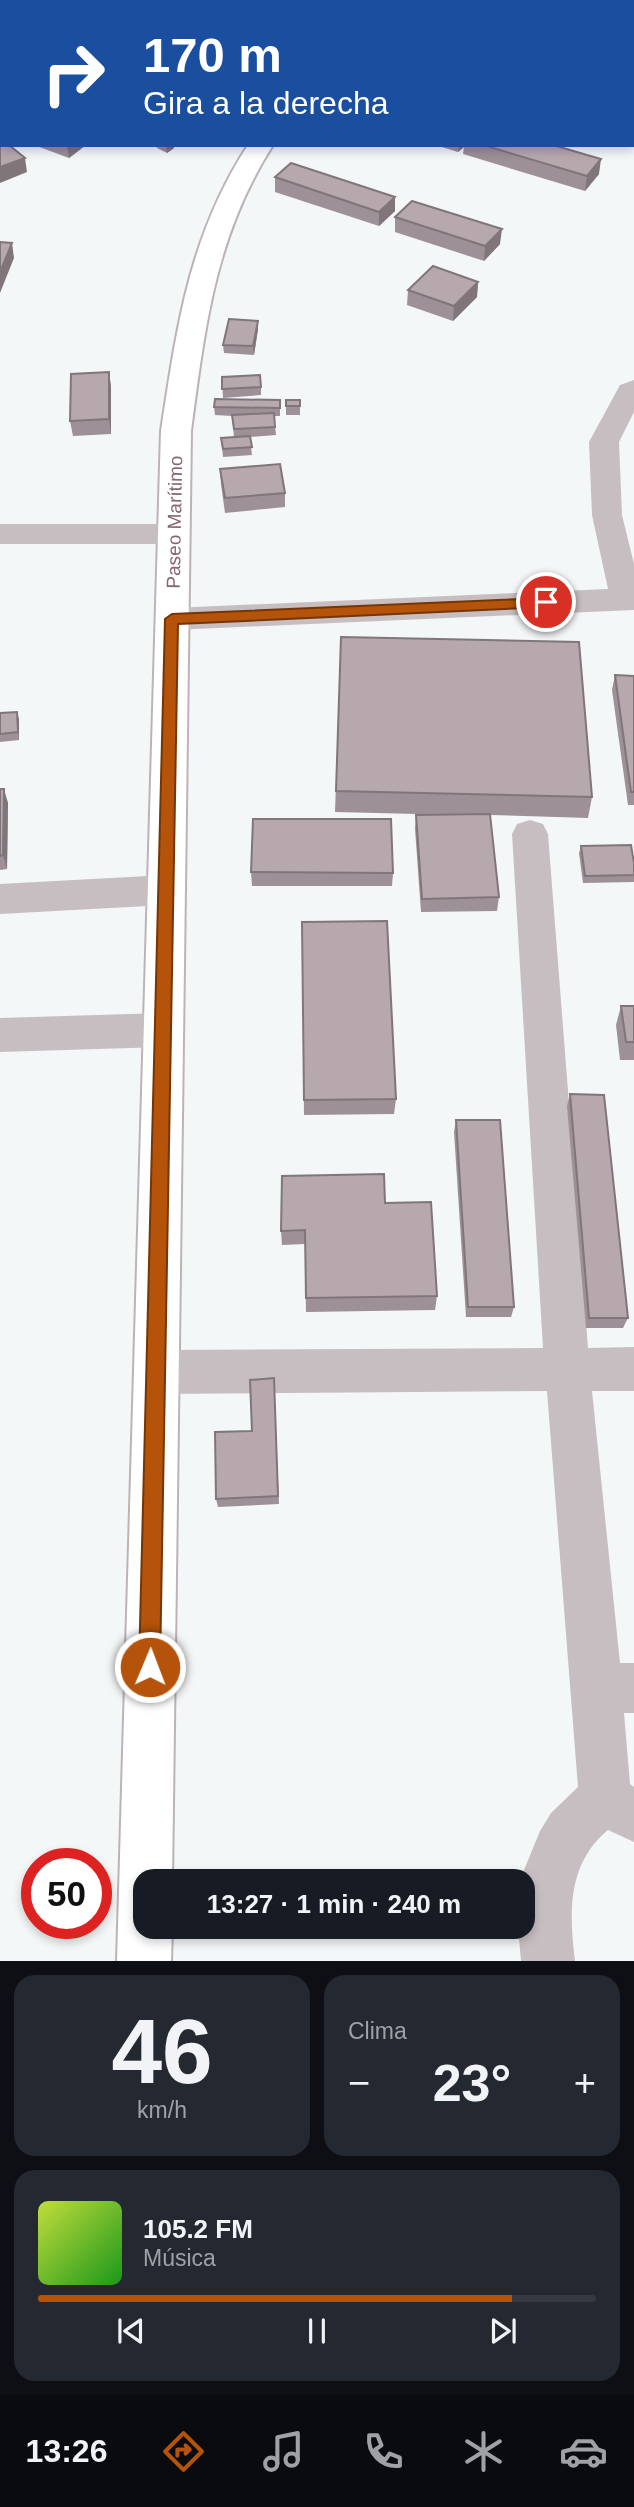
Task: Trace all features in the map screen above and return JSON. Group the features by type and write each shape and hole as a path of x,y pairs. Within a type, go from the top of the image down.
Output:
{"main road":[{"name":"Paseo Marítimo","path":"145,1869 176,431 195,302 229,196 260,147"},
{"name":"Paseo Marítimo","path":"144,1939 144,1961"}],"street":[{"path":"172,619 630,599 607,516 604,442 630,391 634,389"},
{"path":"0,534 173,534"},
{"path":"530,834 567,1368 616,1687 620,1808 584,1814 565,1837 552,1864 544,1897 543,1930 548,1961"},
{"path":"0,899 166,890"},
{"path":"0,1035 163,1030"},
{"path":"156,1372 634,1369"}],"building":[{"path":"0,147 11,147 25,158 0,167"},
{"path":"490,147 560,147 601,159 587,176"},
{"path":"291,163 395,197 379,212 275,177"},
{"path":"412,201 502,229 485,246 395,217"},
{"path":"0,242 12,243 0,272"},
{"path":"433,266 478,282 454,306 408,290"},
{"path":"229,319 258,321 253,346 223,345"},
{"path":"109,372 109,419 70,421 71,374"},
{"path":"260,375 261,387 222,389 222,377"},
{"path":"215,399 280,400 280,408 214,407"},
{"path":"286,400 300,400 300,406 286,406"},
{"path":"274,413 275,427 234,429 232,415"},
{"path":"250,436 252,447 223,449 221,438"},
{"path":"280,464 285,493 225,498 220,469"},
{"path":"341,637 579,642 592,797 336,791"},
{"path":"615,675 634,676 634,792 631,792"},
{"path":"17,712 18,732 0,734 0,713"},
{"path":"0,789 4,789 3,855 0,856"},
{"path":"490,814 499,897 422,899 416,815"},
{"path":"253,819 391,819 393,873 251,872"},
{"path":"631,845 634,875 585,876 581,846"},
{"path":"387,921 396,1099 304,1100 302,922"},
{"path":"621,1006 634,1006 634,1042 626,1042"},
{"path":"570,1094 604,1095 628,1318 589,1318"},
{"path":"456,1120 500,1120 514,1307 468,1307"},
{"path":"384,1174 385,1203 431,1202 437,1296 306,1298 305,1230 281,1231 282,1176"},
{"path":"274,1378 278,1496 216,1499 215,1432 252,1431 250,1380"}],"route":[{"path":"150,1667 172,619 546,602"}]}
